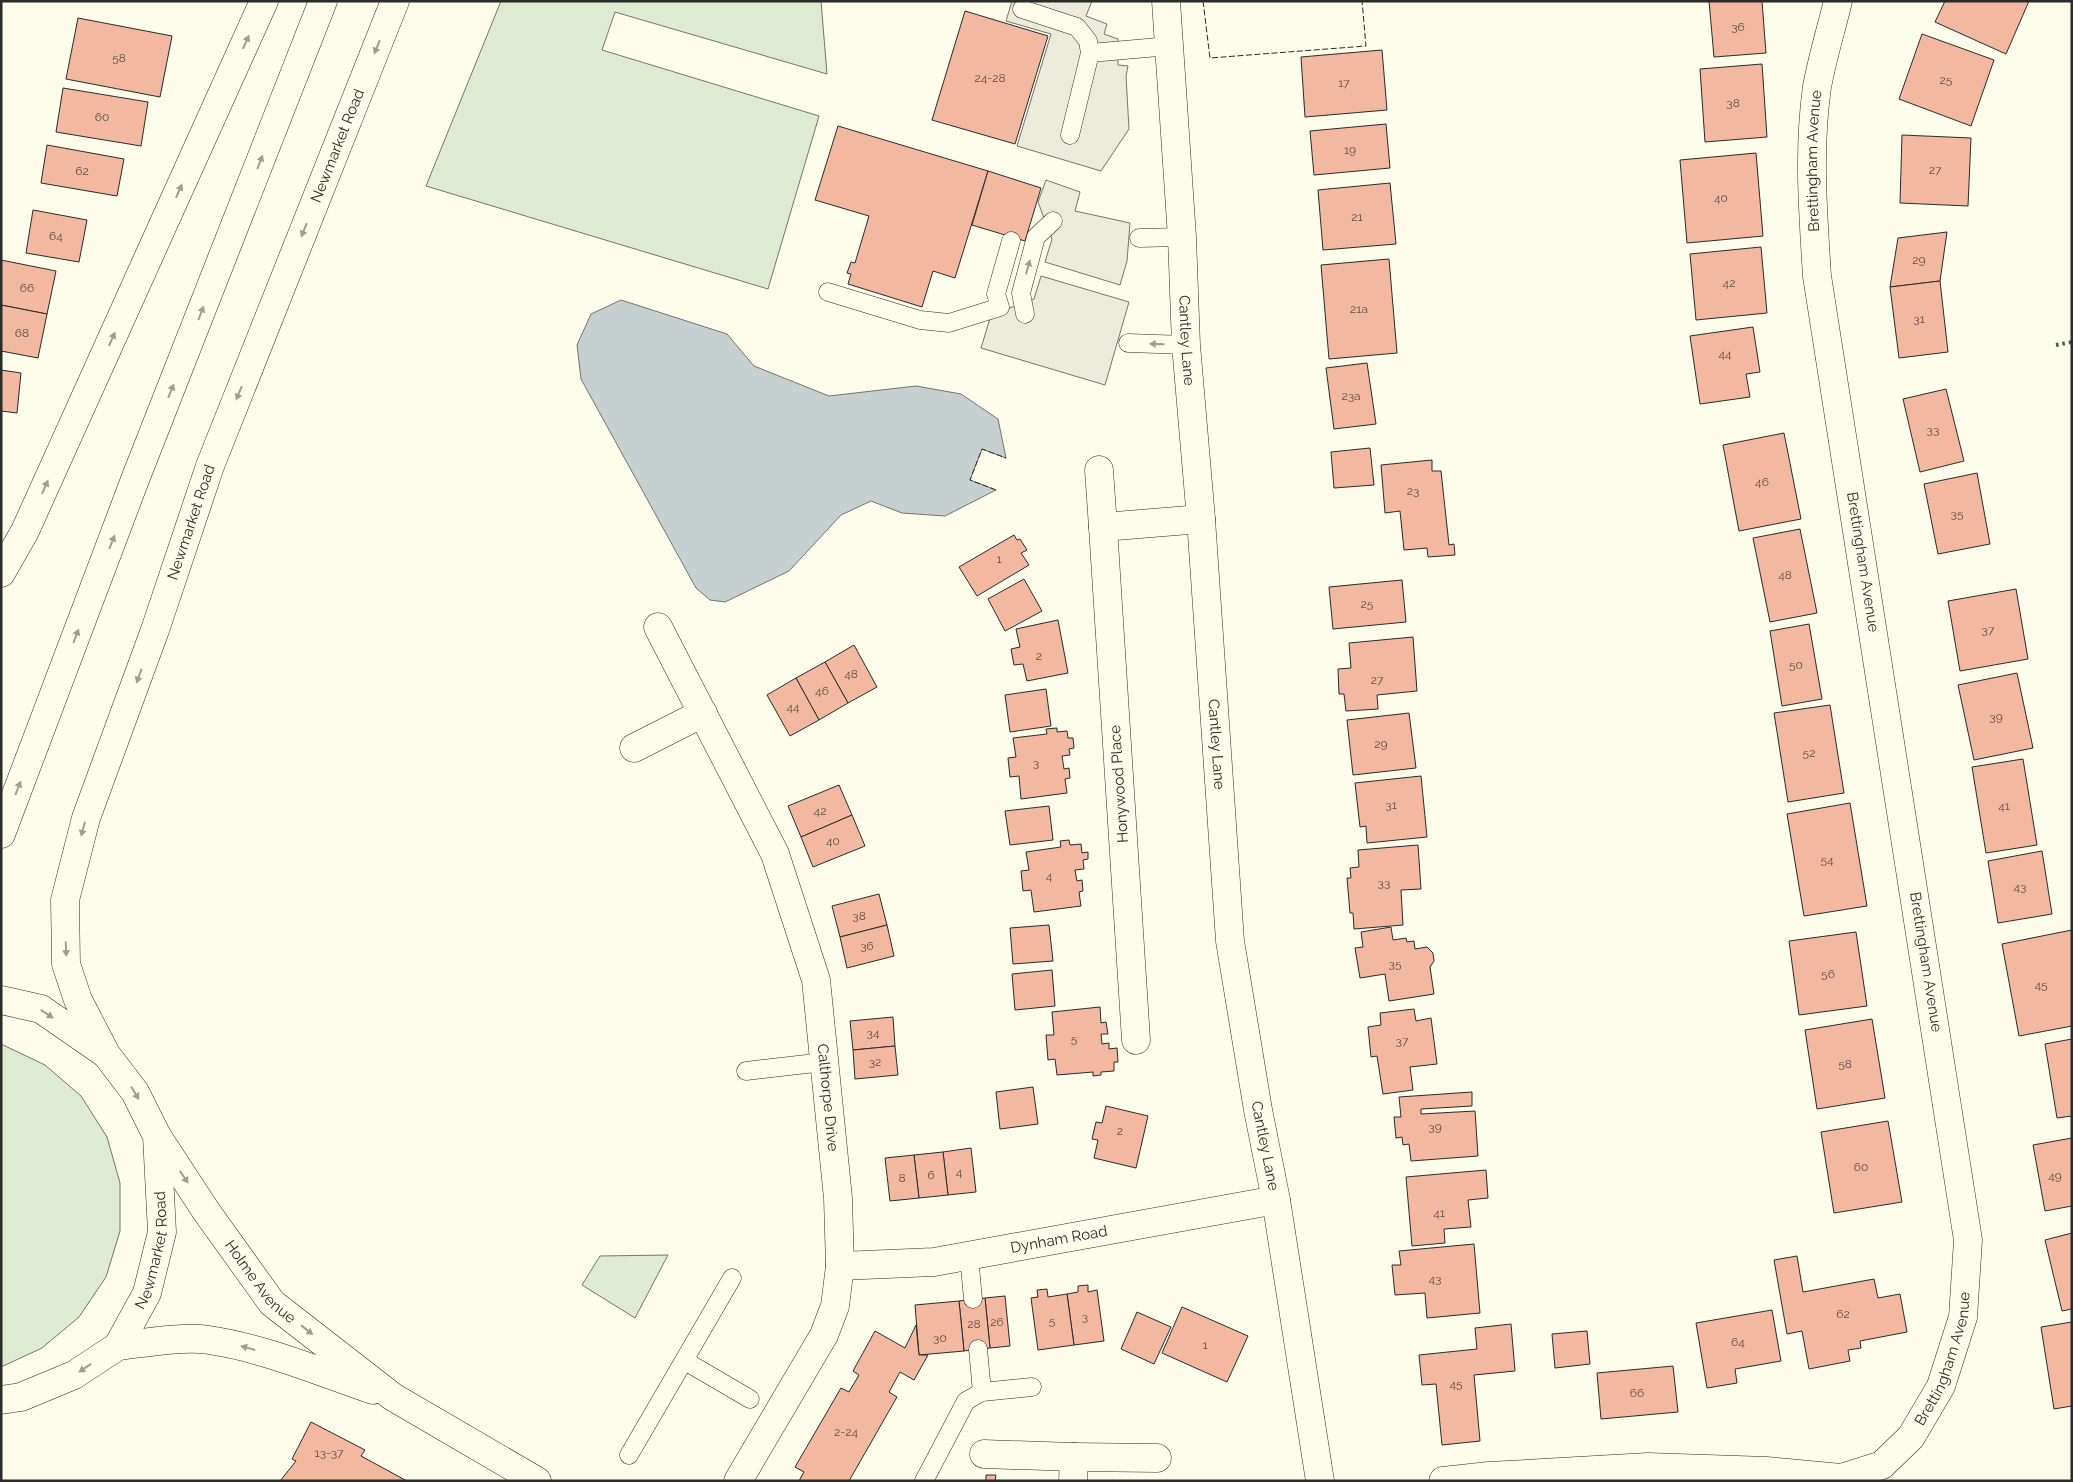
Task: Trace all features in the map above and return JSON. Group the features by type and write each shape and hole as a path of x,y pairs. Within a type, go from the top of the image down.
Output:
{"main road":[{"path":"1,573 29,522 264,1"},
{"path":"1,834 136,477 323,1"},
{"name":"Newmarket Road","path":"8,1404 74,1375 118,1346 147,1293 162,1232 157,1136 135,1092 106,1054 78,1000 66,964 65,900 86,818 156,630 210,466 395,1"},
{"name":"Cantley Lane","path":"1166,1 1182,237 1186,345 1201,519 1230,942 1258,1110 1276,1200 1320,1481"},
{"name":"Brettingham Avenue","path":"1443,1481 1489,1476 1648,1468 1767,1470 1841,1478 1889,1473 1941,1386 1963,1317 1968,1240 1817,276 1813,217 1812,138 1817,86 1838,1"},
{"name":"Honywood Place","path":"1099,470 1136,1040"},
{"path":"1103,527 1201,519"},
{"name":"Calthorpe Drive","path":"658,627 775,854 816,980 838,1198 840,1266 834,1306 824,1335 738,1481"},
{"path":"634,748 703,713"},
{"name":"Newmarket Road","path":"1,1000 41,1009 106,1054"},
{"name":"Holme Avenue","path":"157,1136 206,1211 272,1302 393,1397 537,1481"},
{"name":"Dynham Road","path":"840,1266 934,1262 1276,1200"},
{"name":"Holme Avenue","path":"118,1346 208,1339 246,1347 393,1397"},
{"path":"984,1454 1073,1469 1157,1458"}],"lane":[{"path":"1022,9 1076,27 1088,41 1090,53 1070,135"},
{"path":"1090,53 1170,46"},
{"path":"1025,314 1021,293 1036,238 1053,221"},
{"path":"1139,238 1182,237"},
{"path":"828,292 920,320 949,322 1000,307 996,294 1011,241"},
{"path":"1128,343 1186,345"},
{"path":"746,1071 824,1062"},
{"path":"969,1256 973,1299"},
{"path":"629,1455 732,1278"},
{"path":"978,1349 982,1392"},
{"path":"685,1361 750,1400"},
{"path":"924,1481 966,1401 982,1392 1032,1387"}],"green space":[{"path":"501,1 821,1 827,74 615,12 602,50 819,116 768,289 426,186"},
{"path":"1,1044 45,1065 81,1096 107,1137 120,1183 120,1231 106,1277 79,1317 42,1348 1,1367"},
{"path":"668,1255 635,1318 582,1285 600,1256"}],"shaded area":[{"path":"1012,1 1092,1 1086,16 1107,24 1104,34 1118,39 1118,65 1128,66 1126,76 1129,129 1101,171 1017,146 1051,34 1006,21"},
{"path":"1046,180 1080,192 1075,211 1130,223 1127,261 1120,285 1045,262 1052,239 1038,202"},
{"path":"1041,276 1129,302 1105,385 981,348 991,315 1034,299"},
{"path":"621,300 727,334 754,366 829,396 916,386 961,394 998,419 1006,458 982,449 970,480 996,490 945,516 902,513 871,501 841,515 789,571 725,602 710,600 696,588 581,379 577,345 591,314"}],"building":[{"path":"1709,1 1762,1 1766,53 1714,57"},
{"path":"1945,1 2029,1 2006,54 1935,22"},
{"path":"965,11 1048,36 1015,144 932,120"},
{"path":"78,18 172,36 160,97 66,79"},
{"path":"1922,34 1994,60 1971,126 1899,99"},
{"path":"1382,50 1387,110 1305,117 1301,57"},
{"path":"1762,64 1767,137 1705,142 1700,69"},
{"path":"63,88 148,102 141,146 56,132"},
{"path":"1386,124 1390,168 1314,175 1310,131"},
{"path":"838,126 988,171 955,278 933,271 922,307 848,284 851,274 847,273 851,262 855,263 869,216 815,200"},
{"path":"1902,135 1971,138 1968,206 1900,203"},
{"path":"47,145 124,159 117,196 41,183"},
{"path":"1756,153 1763,236 1687,243 1680,160"},
{"path":"988,171 1041,188 1025,241 972,225"},
{"path":"1390,183 1396,244 1323,250 1318,190"},
{"path":"33,210 87,220 79,262 26,253"},
{"path":"1947,232 1940,281 1890,287 1898,238"},
{"path":"1761,247 1767,313 1696,320 1690,254"},
{"path":"1389,259 1397,353 1329,359 1321,265"},
{"path":"1,260 56,271 47,314 1,305"},
{"path":"1940,281 1948,352 1899,358 1890,287"},
{"path":"1,305 47,314 38,358 1,351"},
{"path":"1753,327 1760,372 1746,374 1750,397 1700,404 1690,336"},
{"path":"1367,363 1376,424 1334,429 1326,368"},
{"path":"1,370 21,373 17,413 1,411"},
{"path":"1946,389 1964,461 1920,472 1903,399"},
{"path":"1784,433 1801,519 1739,531 1723,445"},
{"path":"1370,448 1374,485 1334,488 1331,452"},
{"path":"1432,460 1432,471 1441,471 1449,545 1454,544 1455,555 1428,557 1427,548 1404,550 1400,511 1385,513 1381,465"},
{"path":"1977,473 1990,544 1938,554 1924,484"},
{"path":"1800,529 1817,613 1770,622 1753,538"},
{"path":"1014,535 1017,540 1020,539 1027,550 1021,553 1029,565 977,596 959,567"},
{"path":"1024,579 1042,611 1005,631 988,599"},
{"path":"1402,580 1406,622 1333,629 1329,587"},
{"path":"2016,589 2028,659 1960,671 1948,601"},
{"path":"1058,620 1068,673 1027,681 1023,664 1014,665 1011,649 1020,647 1016,629"},
{"path":"1809,624 1822,699 1782,706 1770,631"},
{"path":"1413,637 1417,691 1377,695 1378,709 1346,711 1344,694 1339,694 1338,669 1351,668 1349,643"},
{"path":"854,645 877,687 848,703 825,662"},
{"path":"825,662 848,703 819,720 796,678"},
{"path":"2017,673 2033,748 1974,760 1958,685"},
{"path":"796,678 819,720 790,736 767,695"},
{"path":"1046,689 1051,726 1010,732 1005,695"},
{"path":"1830,705 1844,793 1788,802 1774,713"},
{"path":"1409,713 1416,768 1353,775 1347,720"},
{"path":"1057,728 1057,732 1067,731 1068,738 1073,738 1074,748 1069,749 1070,755 1062,756 1064,769 1069,768 1070,778 1065,779 1067,793 1021,799 1019,776 1010,777 1008,758 1016,757 1013,738 1047,734 1046,729"},
{"path":"2023,759 2037,845 1986,853 1972,767"},
{"path":"1421,776 1427,837 1367,843 1366,826 1360,827 1355,783"},
{"path":"839,785 852,815 801,837 788,806"},
{"path":"1850,803 1867,906 1804,916 1787,814"},
{"path":"1049,806 1053,840 1010,845 1005,811"},
{"path":"852,815 865,846 813,867 801,837"},
{"path":"1069,840 1070,845 1081,844 1082,853 1088,852 1088,859 1083,860 1084,869 1075,870 1077,881 1082,880 1083,891 1079,892 1081,906 1034,912 1031,890 1023,891 1021,871 1029,870 1026,852 1061,847 1060,841"},
{"path":"1418,845 1421,889 1401,890 1403,925 1354,929 1353,913 1350,913 1347,878 1351,878 1350,868 1359,867 1358,850"},
{"path":"2042,851 2052,914 1998,923 1988,861"},
{"path":"879,894 887,925 840,937 832,906"},
{"path":"887,925 894,956 847,968 840,937"},
{"path":"1049,925 1053,961 1013,964 1010,928"},
{"path":"1391,927 1393,940 1406,938 1407,942 1414,941 1415,949 1427,947 1433,953 1434,961 1430,967 1434,994 1389,1001 1385,974 1360,978 1355,948 1363,947 1361,932"},
{"path":"2072,930 2072,1026 2019,1036 2002,944"},
{"path":"1856,932 1867,1006 1799,1015 1789,941"},
{"path":"1052,970 1055,1006 1015,1010 1012,974"},
{"path":"1100,1007 1101,1023 1106,1022 1108,1034 1101,1034 1102,1044 1109,1043 1109,1049 1117,1048 1118,1062 1114,1062 1114,1071 1101,1072 1101,1075 1093,1076 1093,1072 1057,1075 1055,1059 1048,1060 1046,1035 1054,1035 1052,1012"},
{"path":"1414,1009 1416,1021 1431,1018 1437,1064 1410,1067 1413,1090 1383,1094 1377,1056 1371,1057 1368,1027 1381,1025 1380,1013"},
{"path":"893,1017 895,1046 853,1050 850,1021"},
{"path":"1872,1019 1885,1098 1817,1109 1805,1030"},
{"path":"2072,1039 2072,1116 2057,1118 2045,1044"},
{"path":"895,1046 898,1075 855,1079 853,1050"},
{"path":"1033,1087 1038,1124 1000,1129 996,1092"},
{"path":"1472,1092 1472,1106 1421,1109 1421,1114 1475,1111 1478,1156 1411,1161 1409,1144 1403,1145 1402,1137 1396,1138 1394,1117 1401,1117 1399,1097"},
{"path":"1106,1106 1148,1116 1136,1168 1094,1158 1098,1140 1092,1139 1096,1122 1102,1123"},
{"path":"1888,1121 1902,1202 1834,1213 1821,1132"},
{"path":"2072,1138 2072,1206 2045,1211 2033,1145"},
{"path":"971,1148 976,1192 948,1195 943,1152"},
{"path":"943,1152 948,1195 919,1198 914,1155"},
{"path":"914,1155 919,1198 890,1201 885,1158"},
{"path":"1486,1170 1488,1198 1468,1200 1471,1227 1444,1229 1445,1243 1412,1246 1406,1177"},
{"path":"2072,1233 2072,1309 2062,1311 2045,1240"},
{"path":"1474,1244 1480,1313 1427,1318 1425,1293 1395,1295 1392,1265 1401,1265 1399,1251"},
{"path":"1797,1256 1803,1292 1874,1279 1878,1298 1900,1294 1907,1332 1860,1341 1861,1348 1848,1350 1850,1361 1809,1369 1802,1331 1787,1334 1774,1260"},
{"path":"1088,1285 1088,1292 1097,1290 1104,1341 1074,1345 1067,1294 1078,1292 1078,1286"},
{"path":"1047,1289 1048,1297 1067,1294 1074,1345 1038,1350 1031,1298 1038,1297 1037,1290"},
{"path":"1005,1296 1010,1346 990,1348 985,1298"},
{"path":"985,1298 990,1348 964,1351 959,1301"},
{"path":"959,1301 964,1351 919,1355 915,1305"},
{"path":"1182,1307 1248,1336 1227,1382 1162,1353"},
{"path":"1772,1310 1781,1361 1735,1369 1737,1383 1707,1388 1696,1323"},
{"path":"1137,1312 1171,1327 1154,1364 1121,1349"},
{"path":"2072,1322 2072,1406 2054,1409 2041,1327"},
{"path":"1511,1324 1515,1371 1474,1375 1480,1441 1442,1445 1436,1384 1422,1385 1419,1355 1477,1349 1475,1328"},
{"path":"916,1325 919,1355 928,1355 914,1380 900,1372 889,1392 897,1397 849,1481 799,1481 804,1472 795,1467 841,1388 849,1392 859,1375 853,1371 875,1331 905,1348"},
{"path":"1587,1331 1590,1364 1555,1368 1552,1334"},
{"path":"1673,1366 1678,1412 1601,1419 1597,1373"},
{"path":"311,1422 365,1450 361,1456 407,1481 280,1481 296,1461 292,1459"},
{"path":"986,1475 996,1475 995,1481 986,1481"}],"hedge":[{"path":"2056,345 2072,342"}],"fence":[{"path":"1203,1 1210,58 1366,46 1362,1"},
{"path":"996,490 970,480 982,449 1006,458"}]}
